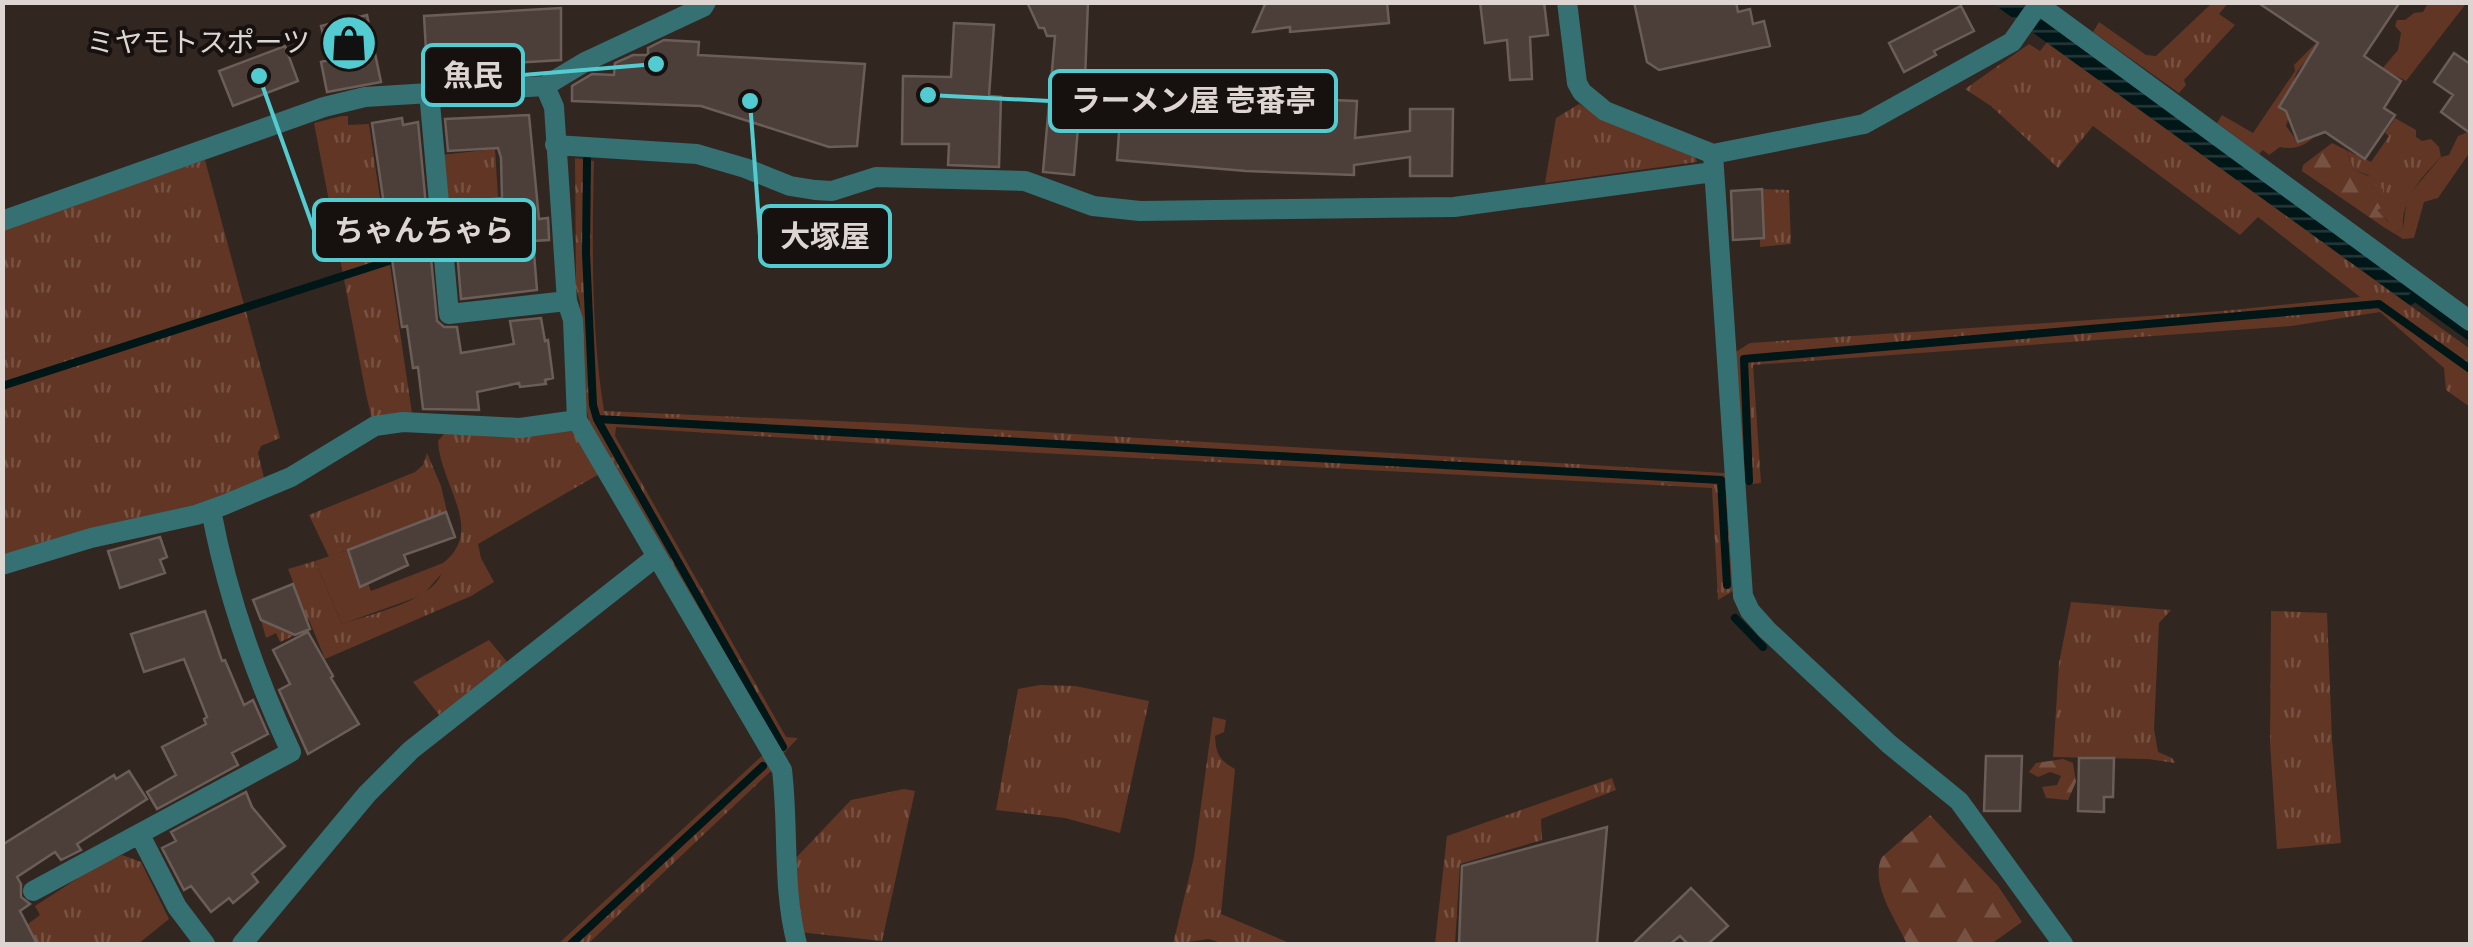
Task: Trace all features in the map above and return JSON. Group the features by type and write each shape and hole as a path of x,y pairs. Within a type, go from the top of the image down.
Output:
{"street":[{"path":"2,222 324,106 365,97 545,86 586,62 703,7 706,2"},
{"path":"1567,2 1577,84 1582,92 1605,111 1713,164"},
{"path":"555,146 697,154 790,186 815,190 832,190 876,176 1026,181 1093,206 1140,211 1454,207 1713,164 1864,124 2012,42 2044,5 2470,321"},
{"path":"545,86 554,107 567,302 573,320 577,420 782,770 788,902 797,944"},
{"path":"429,92 448,314 567,302"},
{"path":"1713,164 1743,596 1767,630 1889,744 1959,801 2063,944"},
{"path":"2,564 211,510 291,476 375,426 403,422 520,428 577,420"},
{"path":"33,891 290,752 241,635 222,569 211,510"},
{"path":"242,944 367,794 411,750 656,558"},
{"path":"140,835 177,908 205,944"}],"green space":[{"path":"2212,3 2228,3 2219,14 2235,25 2184,80 2186,85 2179,93 2093,32 2099,22 2146,55 2156,56"},
{"path":"2428,3 2465,5 2406,81 2382,69 2398,50 2401,33 2395,26 2397,20 2423,12"},
{"path":"2320,39 2326,43 2296,74 2286,126 2298,142 2307,138 2293,130 2296,118 2316,135 2312,139 2300,146 2280,147 2269,155 2263,150 2259,154 2217,123 2222,115 2253,133 2295,71 2294,65"},
{"path":"2047,42 2470,349 2470,407 2446,390 2444,368 2380,312 2291,326 1753,365 1761,483 1744,485 1734,353 1750,343 2222,311 2360,297 2258,217 2240,235 2093,126 2058,168 1991,106 1965,89 2029,44 2040,51"},
{"path":"1579,104 1611,123 1694,153 1697,162 1545,183 1556,118"},
{"path":"348,116 348,125 369,124 412,413 372,419 366,394 314,123"},
{"path":"2395,118 2416,130 2416,137 2422,141 2431,139 2439,147 2441,157 2414,189 2405,207 2403,228 2395,234 2385,228 2388,221 2376,210 2375,185 2368,175 2354,170 2346,150 2371,162 2389,136 2385,133"},
{"path":"2470,131 2470,152 2438,198 2424,202 2414,238 2403,239 2395,234 2403,228 2407,197 2441,157 2449,155 2458,136"},
{"path":"2332,143 2346,150 2354,170 2373,178 2375,185 2383,189 2383,207 2377,210 2388,222 2385,228 2302,171 2303,165"},
{"path":"495,149 498,197 445,201 441,155"},
{"path":"575,158 594,161 595,318 604,411 906,424 1725,473 1733,591 1718,600 1712,488 616,427 615,436 786,737 798,738 783,754 590,427 583,391 580,302 576,288"},
{"path":"205,160 280,438 261,446 258,453 265,482 194,511 3,557 3,229"},
{"path":"1762,189 1789,190 1791,244 1760,247 1760,239 1764,238"},
{"path":"570,429 579,435 601,473 478,544 494,582 471,596 325,659 309,620 302,623 304,631 280,642 276,633 266,638 261,620 284,622 306,615 288,569 315,561 342,624 404,603 441,576 443,563 461,536 461,521 438,441 444,434"},
{"path":"427,453 441,486 449,520 445,512 416,523 421,539 397,536 394,532 329,557 309,515 415,472 423,465"},
{"path":"348,550 360,586 368,583 371,591 443,563 443,572 423,595 342,624 315,561"},
{"path":"2071,602 2171,610 2159,623 2154,729 2158,752 2175,763 2053,757 2059,663"},
{"path":"2271,611 2327,613 2341,843 2277,849 2270,743"},
{"path":"489,640 508,663 440,716 413,682"},
{"path":"1075,686 1149,701 1120,833 1065,818 996,810 1018,689"},
{"path":"1213,717 1226,720 1224,732 1215,736 1216,747 1219,756 1235,769 1221,914 1292,944 1224,944 1209,939 1173,944 1194,857"},
{"path":"764,754 773,769 591,941 558,944"},
{"path":"2063,759 2073,763 2076,782 2068,800 2046,798 2042,787 2057,785 2061,776 2050,772 2038,777 2029,772 2036,763"},
{"path":"1612,778 1616,790 1541,819 1542,840 1460,864 1455,944 1435,944 1447,836"},
{"path":"904,789 915,791 882,941 799,932 793,861 851,800"},
{"path":"1930,815 1998,886 2022,922 1991,944 1907,944 1891,913 1879,878 1882,857"},
{"path":"122,855 141,862 169,919 138,944 26,944 34,940 28,924 40,915 35,906 92,869"}],"shaded area":[{"path":"1992,3 2019,3 2423,295 2411,306"}],"building":[{"path":"1027,2 1088,2 1085,80 1074,175 1043,172 1055,36 1047,36 1044,28 1039,28"},
{"path":"1266,2 1387,2 1389,23 1253,32"},
{"path":"1480,2 1544,2 1548,35 1530,37 1532,79 1510,80 1507,40 1485,43"},
{"path":"1634,2 1736,2 1738,12 1750,9 1753,24 1764,21 1770,46 1659,70 1647,62"},
{"path":"2257,2 2400,2 2364,56 2401,81 2384,108 2395,115 2365,159 2325,132 2298,142 2286,111 2279,107 2318,43"},
{"path":"1961,6 1974,31 1904,72 1889,43"},
{"path":"561,8 561,60 427,68 424,16"},
{"name":"ミヤモトスポーツ","path":"367,15 381,82 327,92 321,62 329,60 321,26"},
{"path":"954,23 994,25 989,96 1001,97 999,167 948,165 949,144 902,144 903,76 951,77"},
{"path":"664,40 699,42 698,55 865,64 857,146 829,147 701,106 572,101 572,86 592,74 614,75 615,63 633,55 648,55 648,48"},
{"path":"285,46 298,81 233,106 219,71"},
{"path":"2454,53 2470,64 2470,133 2441,112 2453,95 2434,82"},
{"path":"1122,91 1249,101 1249,97 1357,101 1355,138 1410,131 1410,109 1453,109 1452,176 1410,176 1410,157 1354,165 1354,175 1117,160"},
{"path":"529,115 539,219 548,218 549,237 533,241 537,290 461,299 453,202 502,198 501,158 498,148 448,151 445,119"},
{"path":"402,118 403,125 418,122 437,321 444,327 457,327 461,353 514,344 510,321 541,318 553,378 545,380 546,384 520,387 519,383 477,392 479,410 423,409 418,367 413,368 407,326 402,327 372,123"},
{"path":"1762,189 1764,238 1733,240 1731,191"},
{"path":"446,512 455,537 404,555 408,565 360,587 348,550"},
{"path":"160,537 167,557 160,560 165,573 120,588 108,551"},
{"path":"293,584 310,629 295,635 261,620 253,600"},
{"path":"205,611 222,661 225,660 244,705 253,700 268,734 232,753 238,765 157,809 147,792 176,775 162,747 206,724 207,717 184,659 144,672 131,634"},
{"path":"308,632 359,724 308,754 279,690 290,684 273,650"},
{"path":"1986,756 2022,756 2020,811 1984,811"},
{"path":"2079,758 2114,758 2113,797 2104,797 2104,812 2078,811"},
{"path":"129,771 147,799 77,844 81,850 61,860 55,852 17,877 21,897 30,904 20,911 37,944 2,944 2,845 114,775 116,779"},
{"path":"246,792 252,807 285,846 252,874 258,882 233,903 229,898 211,912 191,886 184,890 162,848 176,841 171,832"},
{"path":"1607,827 1597,944 1459,944 1462,866"},
{"path":"1691,888 1728,926 1708,944 1688,944 1680,936 1670,944 1633,944"}],"waterway":[{"path":"587,160 586,253 593,405 597,419"},
{"path":"2,386 389,261"},
{"path":"2413,296 2470,337"},
{"path":"1749,481 1744,359 2379,304 2470,369"},
{"path":"783,747 597,419 1721,480 1727,585"},
{"path":"1735,618 1763,647"},
{"path":"571,944 763,766"}],"place":[{"name":"ミヤモトスポーツ","path":"349,43"},
{"name":"魚民","path":"656,64"},
{"name":"ちゃんちゃら","path":"259,76"},
{"name":"ラーメン屋 壱番亭","path":"928,95"},
{"name":"大塚屋","path":"750,101"}]}
